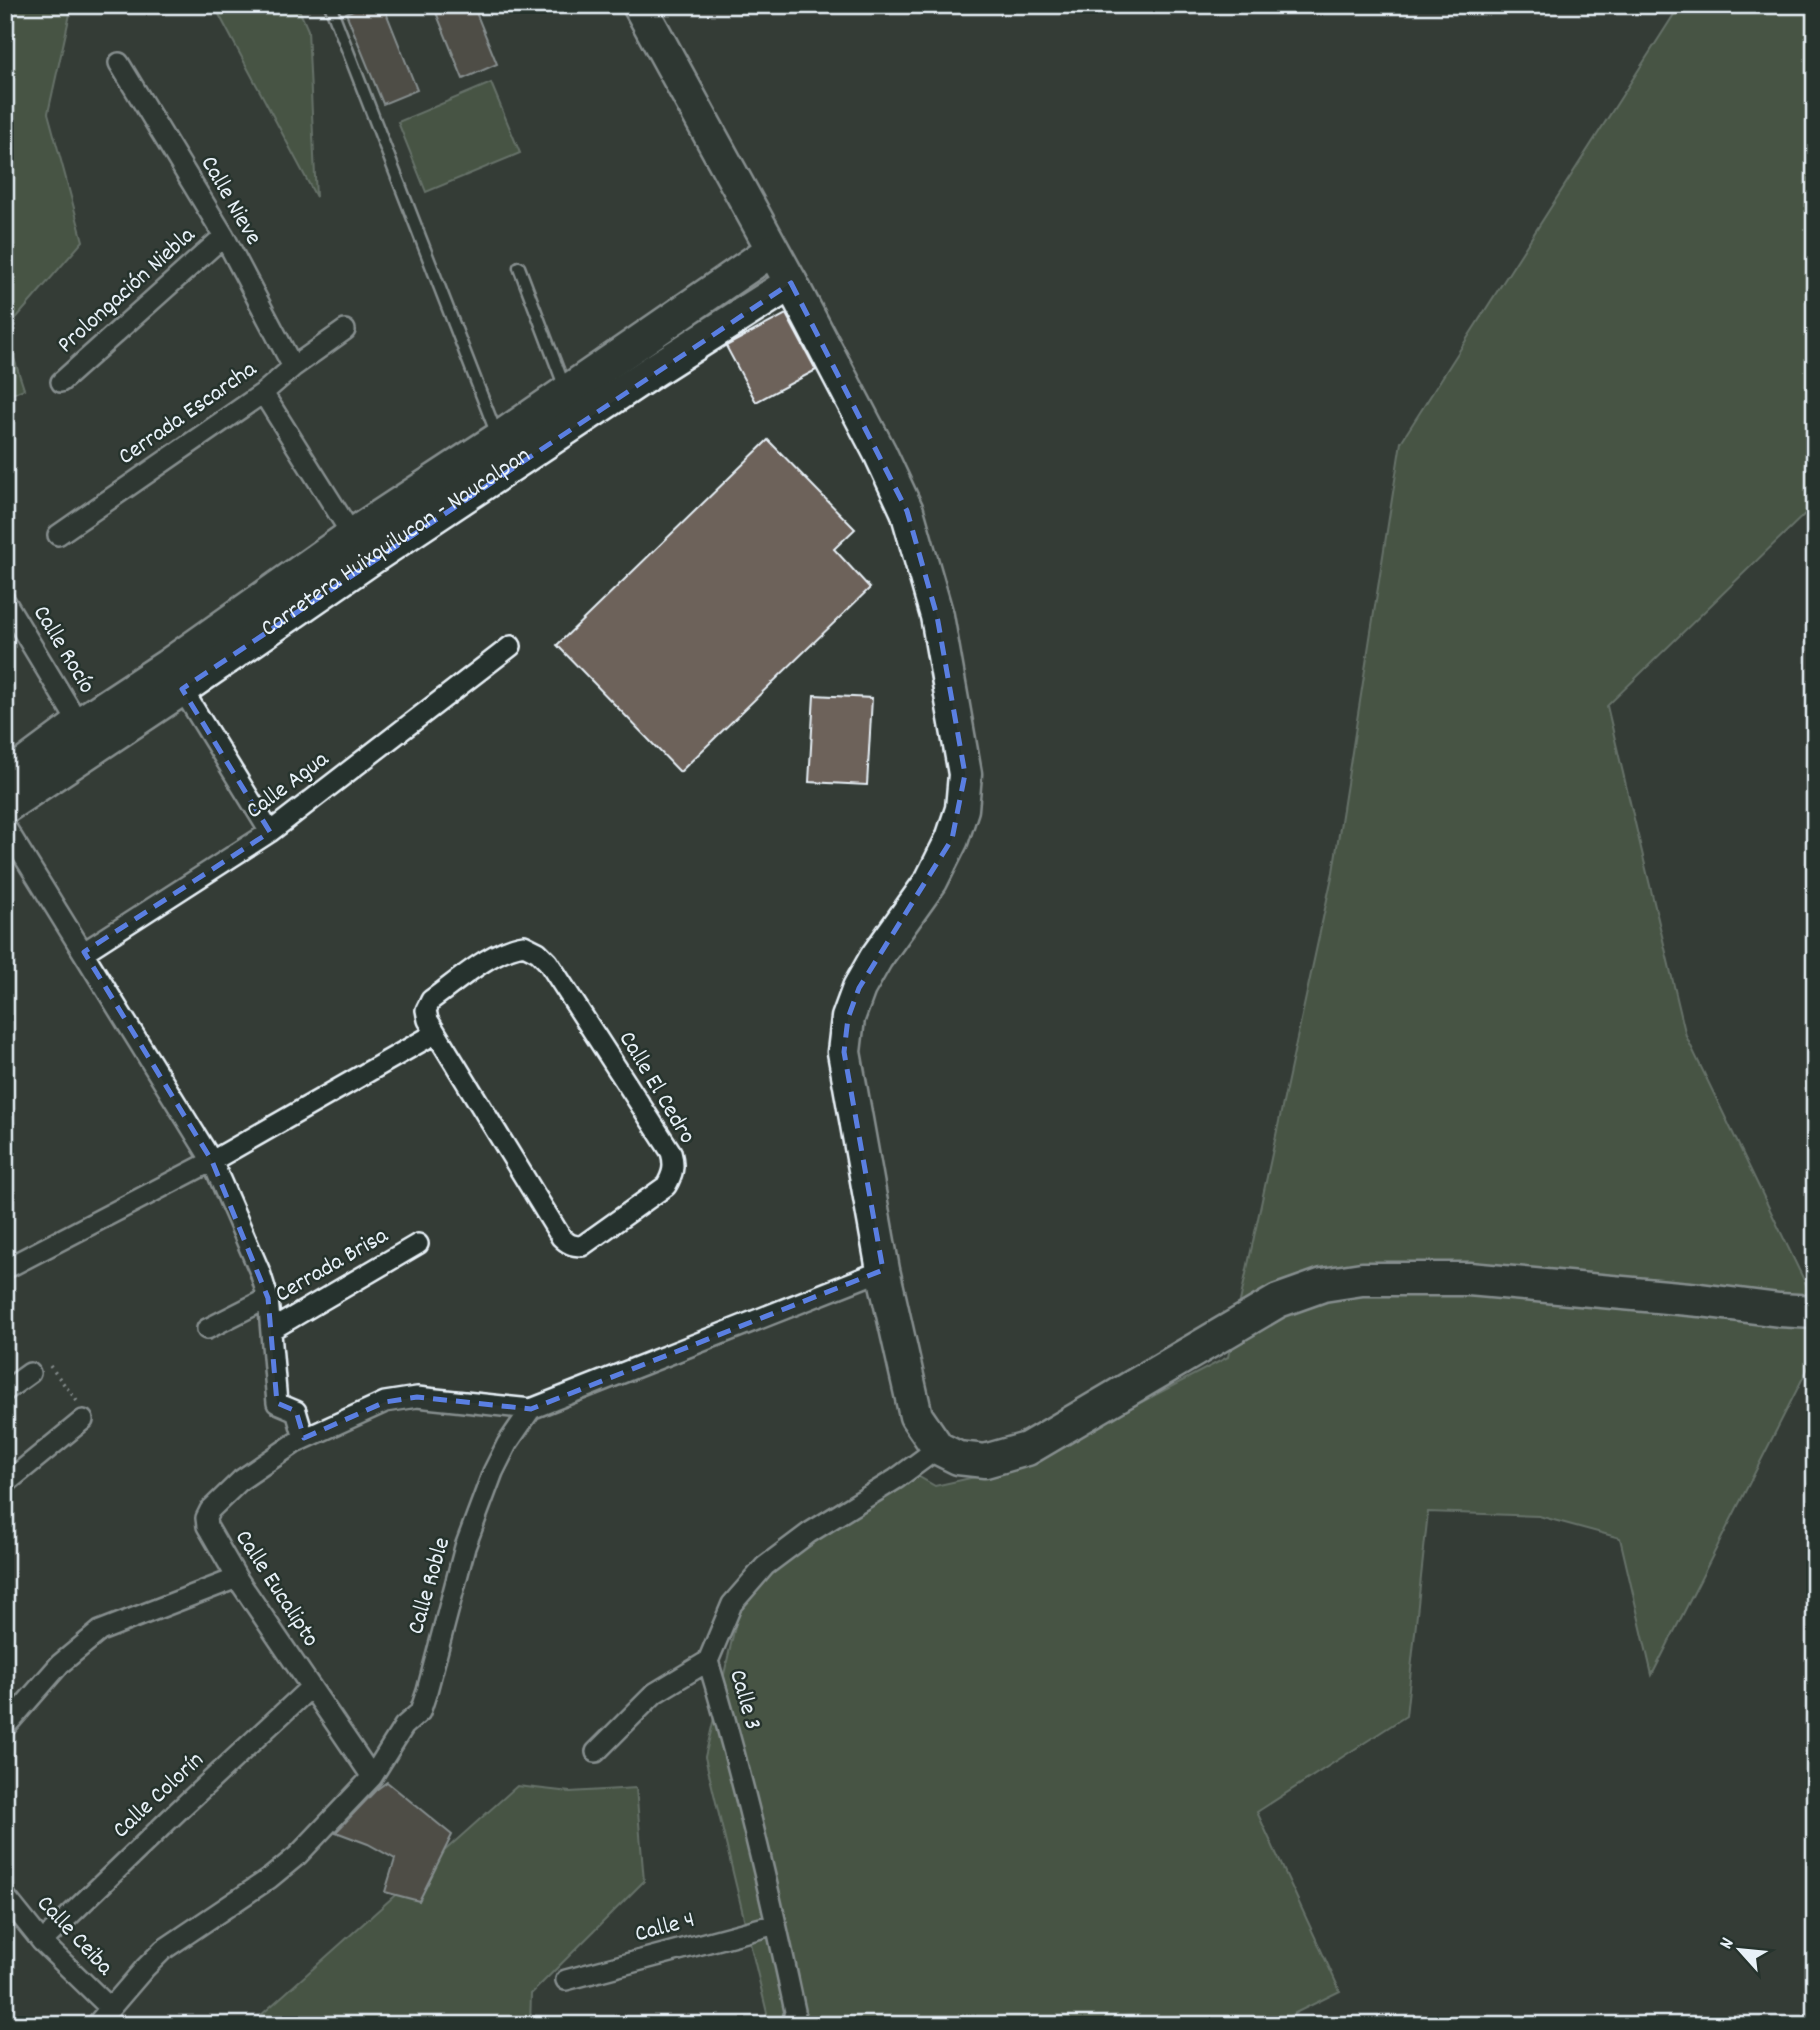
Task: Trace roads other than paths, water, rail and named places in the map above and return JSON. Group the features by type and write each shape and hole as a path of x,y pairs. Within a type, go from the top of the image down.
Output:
{"main road":[{"path":"639,5 791,283 880,453 907,511 937,615 965,774 962,809 952,839 931,881 876,958 859,988 848,1018 844,1052 883,1270 916,1416 938,1448 958,1458 985,1461 1027,1449 1278,1301 1323,1285 1362,1279 1469,1279 1779,1310 1815,1311"},
{"name":"Carretera Huixquilucan - Naucalpan","path":"5,807 182,689 498,439 772,250"},
{"name":"Carretera Huixquilucan - Naucalpan","path":"5,779 79,724 167,666 653,371 791,283"}],"street":[{"name":"Calle Nieve","path":"118,63 224,236 293,367"},
{"name":"Prolongación Niebla","path":"61,382 224,236"},
{"name":"Cerrada Escarcha","path":"58,535 263,393 293,367 345,330"},
{"path":"263,393 363,546"},
{"name":"Calle Rocío","path":"5,601 79,724"},
{"name":"Calle Agua","path":"84,952 270,832 511,646"},
{"path":"182,689 270,832"},
{"path":"5,826 212,1161 260,1272 268,1298 277,1403 296,1411 304,1438"},
{"name":"Calle El Cedro","path":"524,946 538,952 548,962 671,1152 673,1173 666,1186 582,1246 568,1244 561,1237 436,1033 426,1010 430,1000 492,957 510,948 524,946"},
{"path":"5,1269 212,1161 436,1033"},
{"name":"Cerrada Brisa","path":"271,1330 418,1244"},
{"path":"531,1409 883,1270"},
{"path":"207,1329 268,1298"},
{"path":"6,1388 30,1373"},
{"name":"Calle Eucalipto","path":"372,1777 237,1578 207,1526 206,1518 210,1510 241,1480 304,1438 385,1402 417,1397 531,1409"},
{"name":"Calle Roble","path":"96,2025 163,1950 270,1878 298,1855 372,1777 404,1726 420,1712 465,1547 492,1472 531,1409"},
{"path":"5,1485 83,1420"},
{"name":"Calle 3","path":"792,2025 795,2011 776,1924 722,1706 708,1661 732,1604 765,1566 809,1533 896,1479 938,1448"},
{"path":"5,1727 60,1664 100,1631 237,1578"},
{"path":"596,1752 655,1693 708,1661"},
{"name":"Calle Colorín","path":"42,1942 311,1687"},
{"name":"Calle Ceiba","path":"5,1896 12,1919 42,1942 110,2008"},
{"name":"Calle 4","path":"566,1980 776,1924"}],"lane":[{"path":"330,5 498,439"},
{"path":"519,267 567,392"}]}
